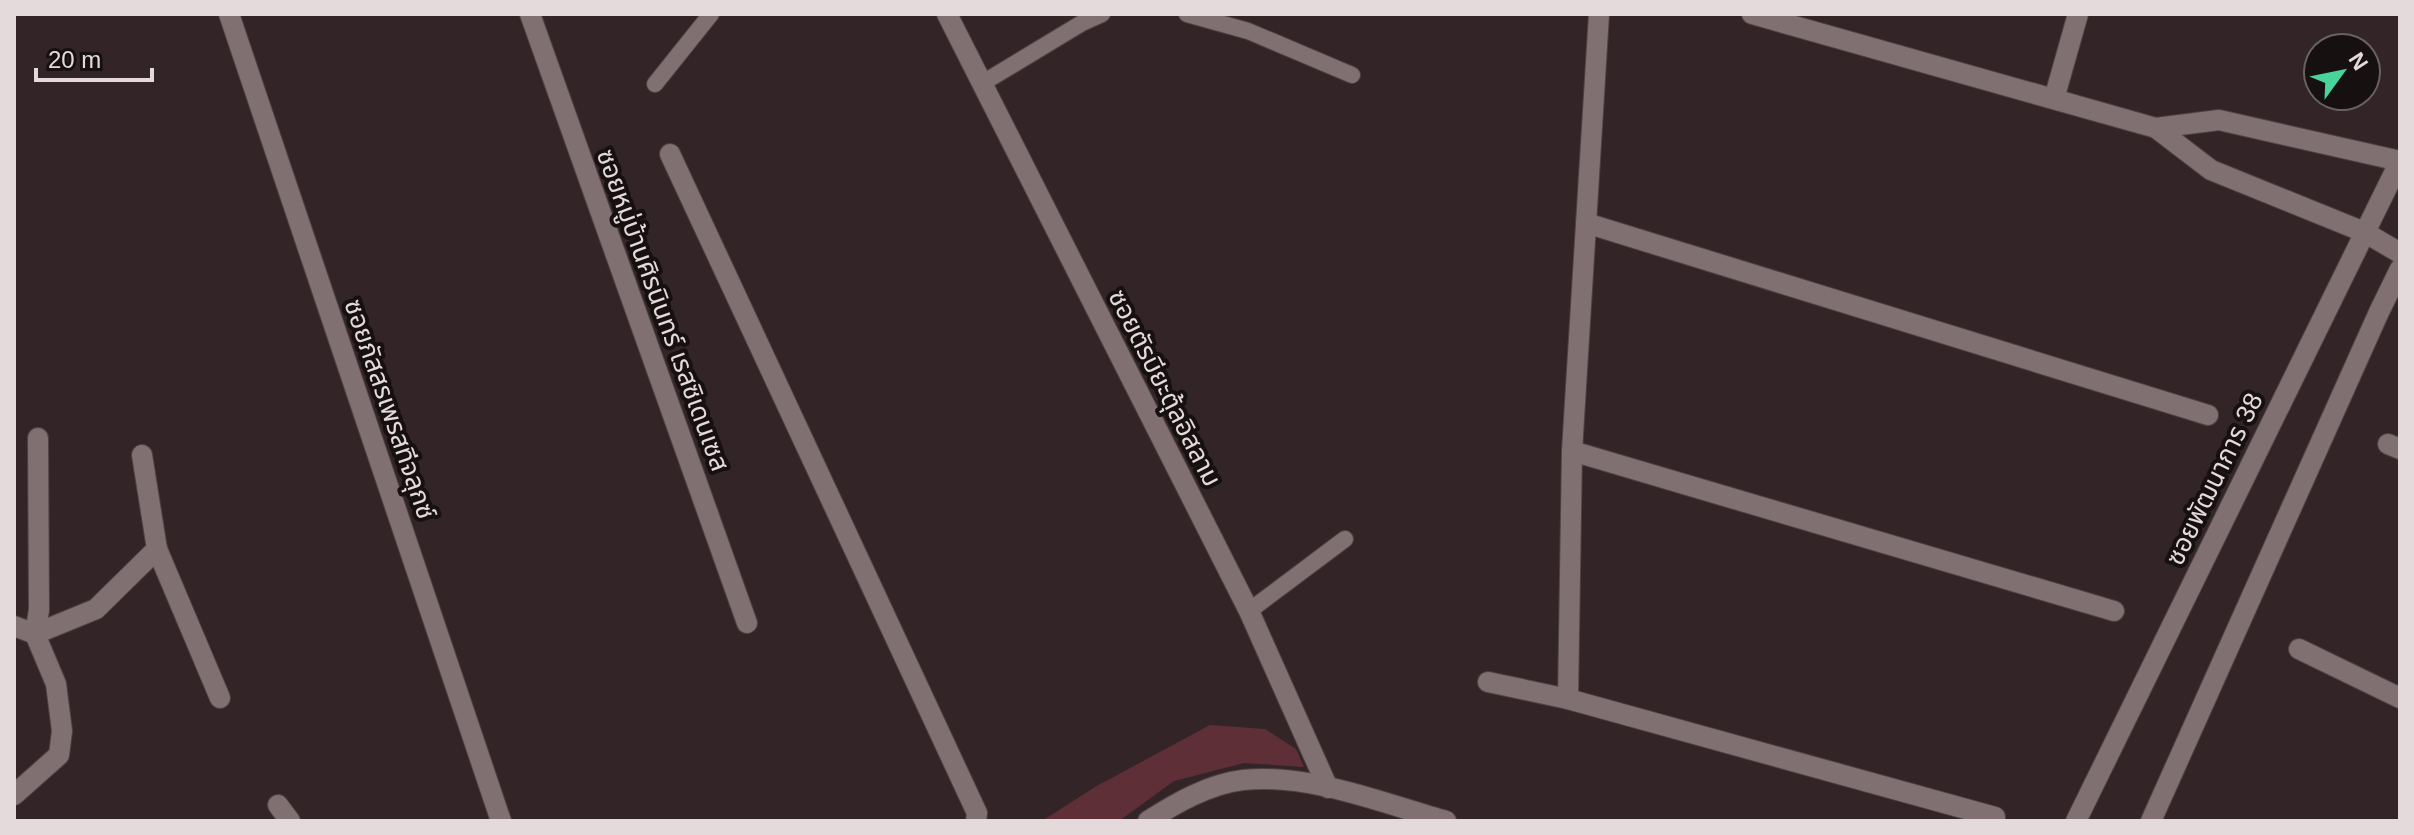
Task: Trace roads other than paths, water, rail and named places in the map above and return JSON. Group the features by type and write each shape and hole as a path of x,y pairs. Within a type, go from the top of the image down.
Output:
{"street":[{"name":"ซอยภัสสรเพรสทีจลุกซ์","path":"229,14 501,821"},
{"name":"ซอยหมู่บ้านศิรนินทร์ เรสซิเดนเซส","path":"530,14 747,623"},
{"name":"ซอยตัรบียะตุ้ลอิสลาม","path":"947,14 1249,611 1328,788"},
{"path":"1568,699 1572,451 1599,14"},
{"path":"1752,14 2156,128 2211,170 2364,232 2400,253"},
{"path":"2054,99 2078,14"},
{"path":"2156,128 2219,120 2400,161"},
{"path":"670,154 977,813 976,821"},
{"name":"ซอยพัฒนาการ 38","path":"2076,821 2400,161"},
{"path":"1586,223 2208,415"},
{"path":"2151,821 2400,269"},
{"path":"14,795 59,755 62,731 56,684 35,634 39,610 38,438"},
{"path":"1572,451 2114,611"},
{"path":"142,455 157,549 220,698"},
{"path":"14,626 35,634 96,609 157,549"},
{"path":"2299,649 2400,698"},
{"path":"1488,682 1568,699 1995,817"},
{"path":"1148,821 1197,793 1242,780 1301,781 1446,821"}],"lane":[{"path":"655,84 711,14"},
{"path":"981,84 1102,14"},
{"path":"1187,14 1248,31 1352,75"},
{"path":"1249,611 1345,539"}]}
